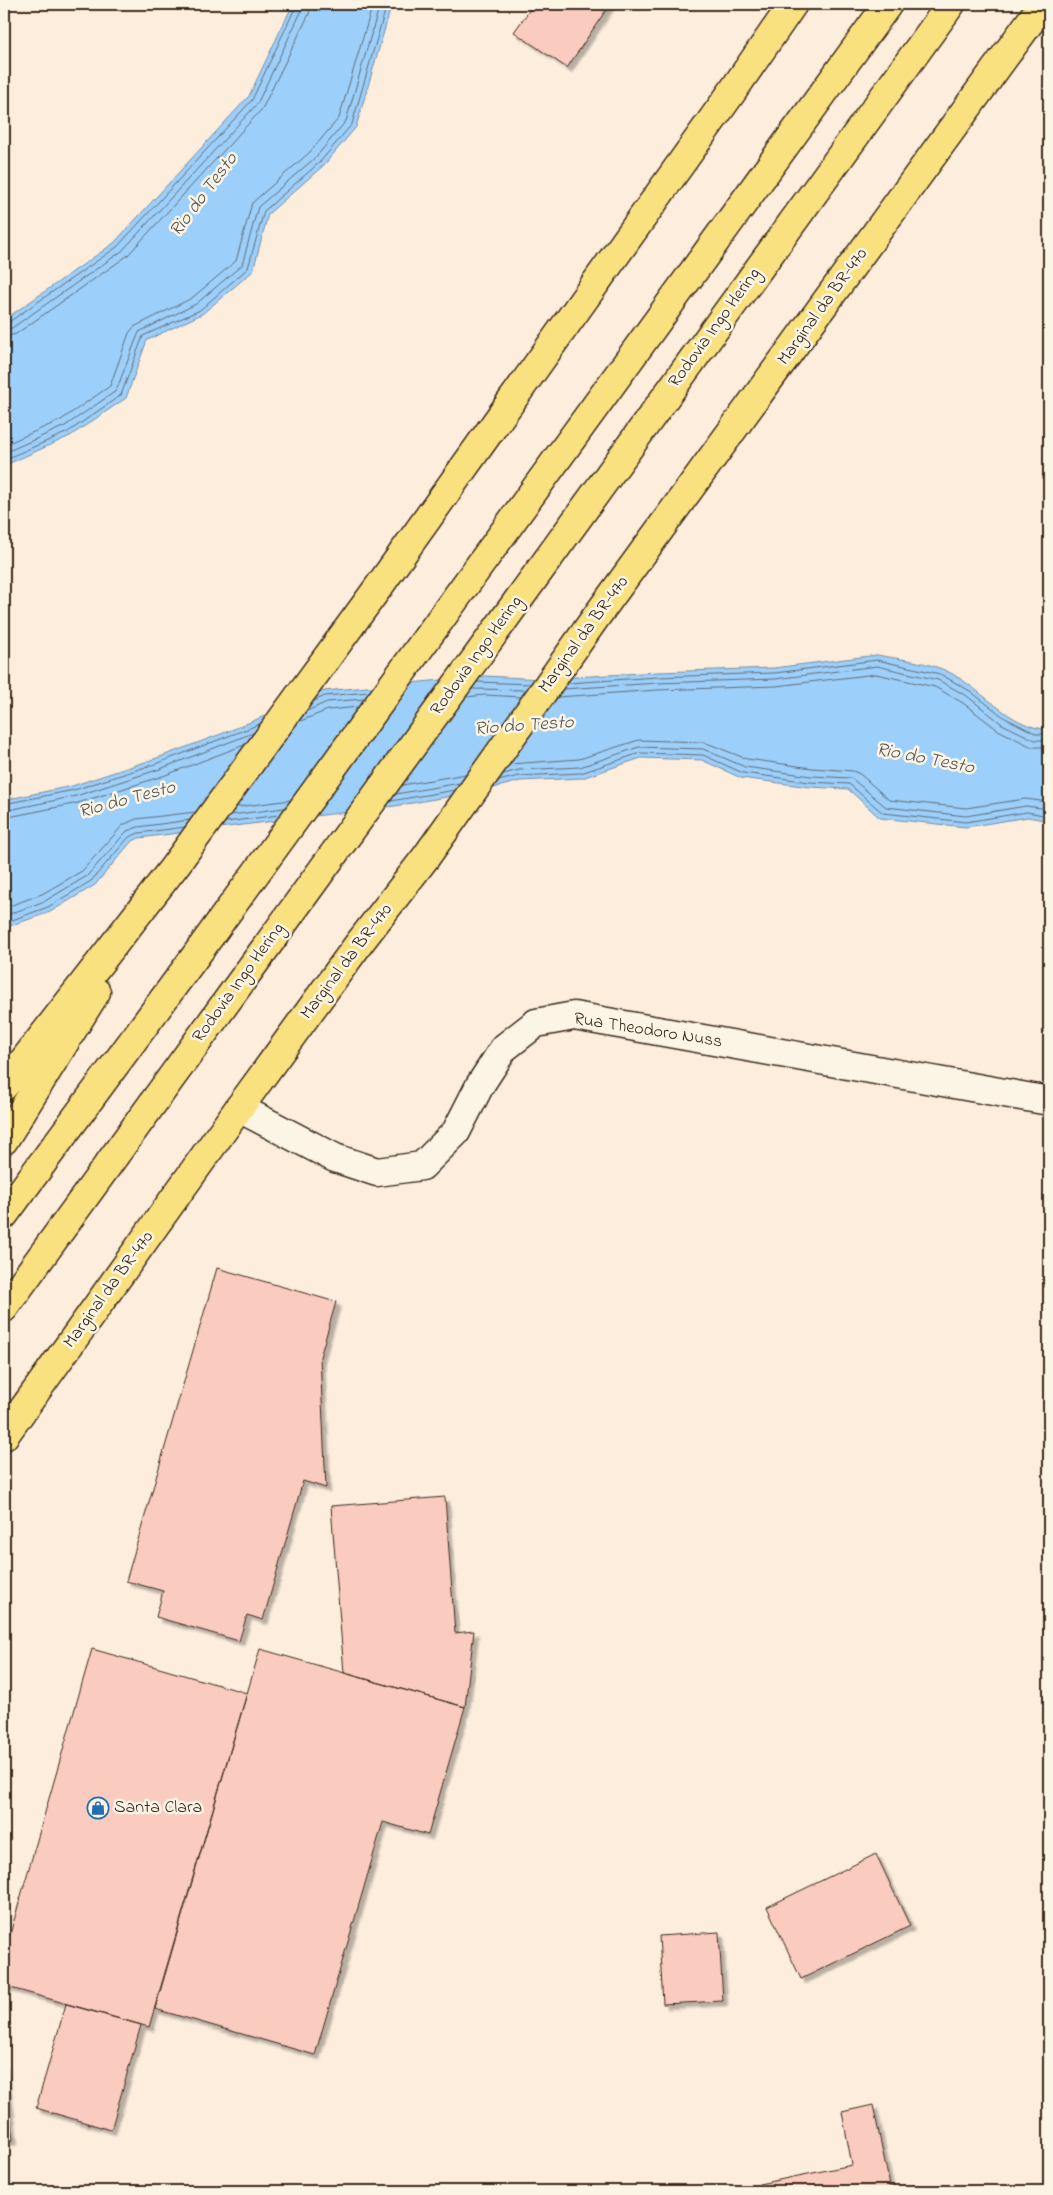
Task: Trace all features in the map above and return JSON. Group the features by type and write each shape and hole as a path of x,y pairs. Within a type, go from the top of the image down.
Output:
{"main road":[{"path":"4,1086 174,867 380,585 793,4"},
{"name":"Rodovia Ingo Hering","path":"4,1308 952,4"},
{"name":"Marginal da BR-470","path":"4,1436 239,1108 360,942 426,857 596,617 1043,4"},
{"path":"4,1215 194,958 883,10"},
{"path":"4,1140 174,867"}],"street":[{"name":"Rua Theodoro Nuss","path":"239,1108 335,1158 377,1172 422,1166 456,1132 480,1085 504,1048 536,1023 574,1016 1049,1101"}],"water":[{"name":"Rio do Testo","path":"293,4 392,4 356,127 324,165 268,214 253,271 202,314 147,340 126,398 70,436 10,463 4,471 4,320 114,243 249,96"},
{"name":"Rio do Testo","path":"877,655 918,662 942,669 968,684 1007,714 1021,722 1049,729 1049,821 1028,817 966,827 880,818 848,789 810,787 741,778 702,760 641,758 582,778 520,781 486,790 395,806 139,838 131,842 95,885 50,912 4,928 4,800 72,786 157,758 229,731 324,691 485,676 541,679 774,668"}],"building":[{"path":"534,4 610,4 567,68 514,32"},
{"path":"217,1268 336,1302 320,1357 326,1488 303,1481 263,1620 247,1615 239,1641 156,1617 163,1591 126,1581"},
{"path":"445,1497 455,1633 474,1631 465,1707 344,1673 331,1506"},
{"path":"92,1649 247,1693 149,2027 4,1986 4,1955"},
{"path":"260,1649 465,1707 428,1835 383,1822 315,2055 155,2009"},
{"path":"876,1854 910,1926 801,1979 767,1907"},
{"path":"719,1932 723,2001 663,2004 659,1936"},
{"path":"66,2004 141,2025 111,2130 36,2108"},
{"path":"4,2063 13,2140 4,2141"},
{"path":"873,2105 891,2191 761,2191 759,2184 852,2165 842,2112"}],"place":[{"name":"Santa Clara","path":"98,1808"}]}
